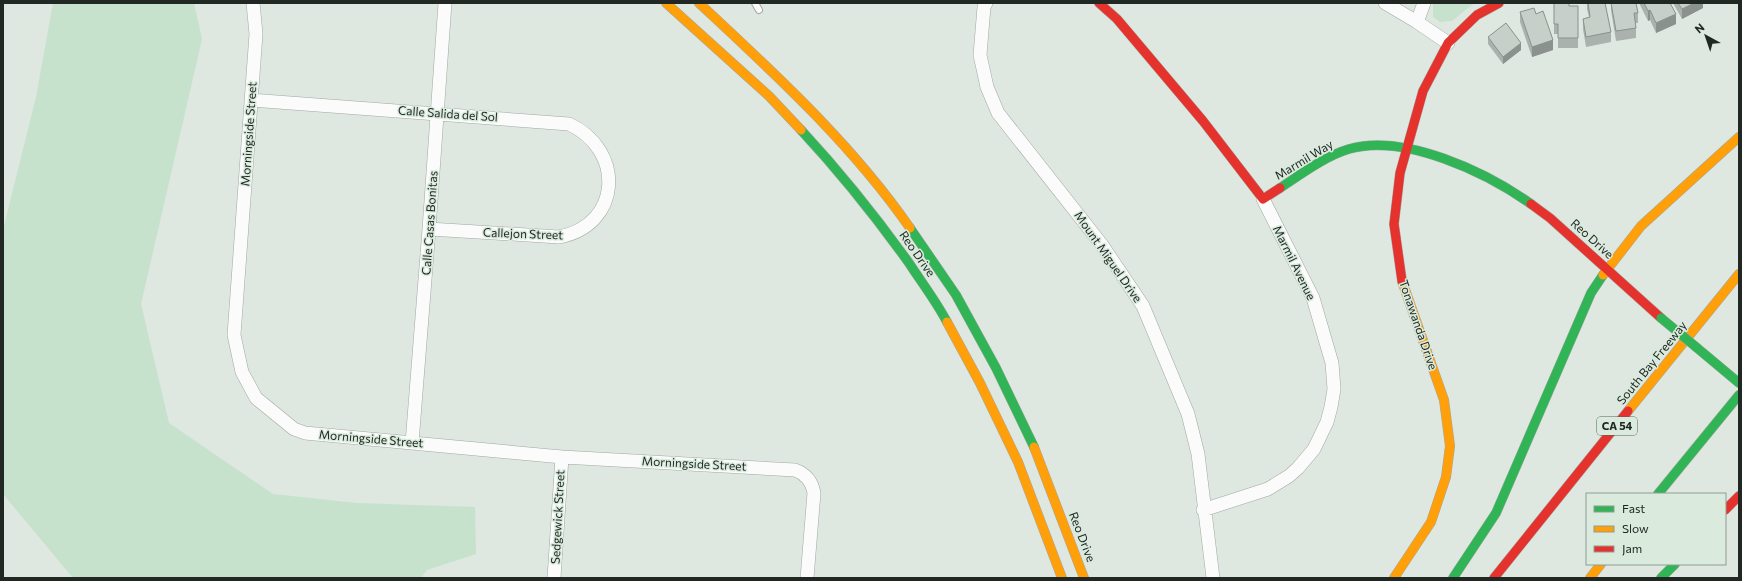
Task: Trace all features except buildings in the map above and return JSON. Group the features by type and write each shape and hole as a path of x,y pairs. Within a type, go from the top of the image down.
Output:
{"main road":[{"name":"Reo Drive","path":"666,3 769,96 831,162 888,234 939,307 980,383 1018,462 1062,578"},
{"name":"Reo Drive","path":"698,3 782,80 846,147 905,221 956,295 996,368 1038,456 1084,578"},
{"name":"Marmil Avenue","path":"1099,3 1117,19 1199,116 1263,199"},
{"name":"Tonawanda Drive","path":"1394,578 1431,522 1446,477 1450,446 1444,400 1401,278 1394,224 1400,173 1423,92 1448,43 1477,15 1499,3"},
{"path":"1452,578 1496,513 1588,299 1607,269 1641,226 1739,137"},
{"name":"Marmil Way","path":"1263,199 1319,163 1348,149 1372,145 1407,147"},
{"name":"Reo Drive","path":"1407,147 1438,157 1482,175 1518,195 1550,218 1661,318 1739,383"},
{"name":"South Bay Freeway","path":"1494,578 1739,274"},
{"path":"1659,493 1739,395"},
{"path":"1726,509 1739,496"},
{"path":"1590,578 1601,565"},
{"path":"1662,578 1674,565"}],"street":[{"name":"Morningside Street","path":"253,3 256,34 234,335 242,372 256,398 294,429 305,433 562,457 799,471 808,477 814,493 807,578"},
{"name":"Calle Casas Bonitas","path":"412,442 438,114 445,3"},
{"name":"Mount Miguel Drive","path":"986,3 984,7 980,55 986,86 998,113 1102,244 1143,306 1188,414 1198,454 1203,510 1213,578"},
{"path":"1385,3 1448,43"},
{"path":"1417,22 1424,3"},
{"name":"Calle Salida del Sol","path":"252,100 569,124 584,132 597,145 606,163 609,182"},
{"name":"Callejon Street","path":"429,230 559,238 568,236 586,227 598,214 606,199 609,182"},
{"name":"Marmil Avenue","path":"1203,510 1268,489 1289,476 1314,449 1325,427 1331,407 1334,389 1332,363 1313,298 1263,199"},
{"name":"Sedgewick Street","path":"554,578 562,457"}],"lane":[{"path":"755,3 760,10"}],"green space":[{"path":"53,3 194,3 202,39 141,304 169,423 273,494 356,503 475,507 476,554 427,570 421,578 73,578 3,494 3,230 36,97"},
{"path":"1433,3 1473,4 1452,21 1440,22 1433,17"}],"traffic: fast":[{"path":"801,130 844,178 884,229 934,299 947,322"},
{"path":"1280,188 1313,166 1340,152 1371,145 1394,146 1444,158 1468,168 1513,192 1531,204"},
{"path":"910,228 956,295 996,368 1034,447"},
{"path":"1453,578 1496,513 1591,293 1603,275"},
{"path":"1661,318 1696,347"},
{"path":"1696,347 1739,383"},
{"path":"1659,493 1739,395"},
{"path":"1661,578 1674,565"}],"traffic: slow":[{"path":"666,3 769,96 801,130"},
{"path":"699,3 783,83 837,138 863,167 910,228"},
{"path":"1603,275 1641,226 1739,137"},
{"path":"1628,411 1739,274"},
{"path":"1394,578 1431,522 1446,477 1450,446 1444,400 1402,281"},
{"path":"947,322 980,383 1018,462 1062,578"},
{"path":"1034,447 1084,578"},
{"path":"1590,578 1600,565"}],"traffic: jam":[{"path":"1099,3 1117,19 1203,121 1263,199 1280,188"},
{"path":"1402,281 1394,224 1400,173 1423,91 1448,43 1477,15 1499,3"},
{"path":"1531,204 1550,218 1661,318"},
{"path":"1494,578 1628,411"},
{"path":"1726,509 1739,496"}]}
